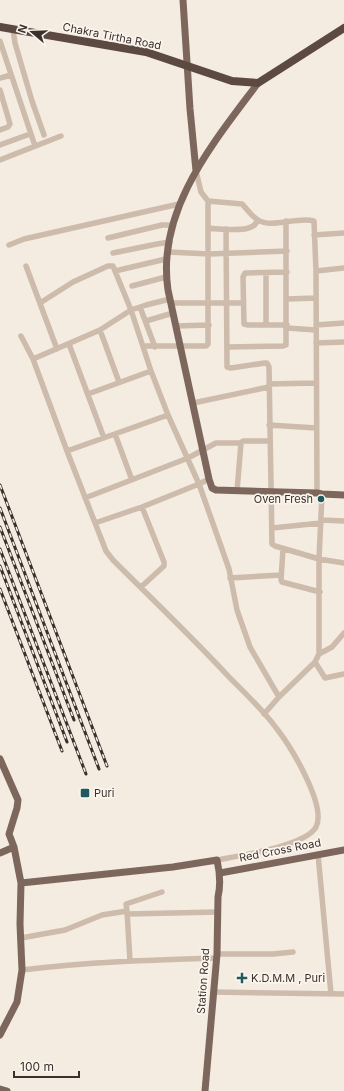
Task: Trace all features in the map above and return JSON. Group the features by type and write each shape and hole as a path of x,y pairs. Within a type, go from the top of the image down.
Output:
{"highway":[{"name":"Chakra Tirtha Road","path":"0,27 146,52 232,81 258,83"},
{"path":"258,83 344,28"}],"main road":[{"path":"182,0 196,171"},
{"path":"258,83 220,133 196,171 179,204 167,256 166,277 170,301 210,487 214,490 344,495"},
{"path":"0,759 18,800 10,834 21,883 22,970 17,1002 0,1034"},
{"path":"0,853 14,847"},
{"name":"Red Cross Road","path":"220,873 344,850"},
{"path":"21,883 143,870 217,860"},
{"name":"Station Road","path":"205,1091 218,955 218,897 220,888 220,873 217,860"},
{"path":"218,955 222,897 220,888"},
{"path":"209,1091 215,992"},
{"path":"0,1089 7,1091"}],"street":[{"path":"13,30 15,43 32,101 44,135"},
{"path":"0,41 35,146"},
{"path":"0,78 11,75"},
{"path":"0,90 10,122 10,126 0,130"},
{"path":"0,114 7,112"},
{"path":"0,145 30,134"},
{"path":"0,160 61,136"},
{"path":"143,346 207,346 209,342 208,201 201,192 196,171"},
{"path":"208,201 242,204 258,220 269,223 286,221 314,221 316,271 316,428 318,493 322,504 319,559 320,654"},
{"path":"10,245 24,239 179,204"},
{"path":"208,228 248,228 252,227 258,220"},
{"path":"227,347 285,346 287,343 286,221"},
{"path":"108,238 162,225 174,225"},
{"path":"226,229 227,367 231,368 267,363 269,367 272,544 283,549 319,559 344,563"},
{"path":"314,235 344,233"},
{"path":"113,253 170,242"},
{"path":"115,271 167,256 287,251"},
{"path":"26,266 57,349"},
{"path":"40,303 73,282 108,266 113,266 131,310 151,371 168,415 199,484 229,569 237,610 250,647 279,697"},
{"path":"316,271 344,268"},
{"path":"287,272 244,273 244,324 316,328 344,323"},
{"path":"266,273 266,325"},
{"path":"132,286 166,277"},
{"path":"287,299 316,298"},
{"path":"33,359 100,330 131,310 140,307 170,301 243,303"},
{"path":"140,307 155,347"},
{"path":"146,321 173,313"},
{"path":"176,326 209,324"},
{"path":"100,330 119,382"},
{"path":"21,336 33,359 94,523 106,551 113,560 180,625 278,729 304,773 315,799 319,819 316,828 310,834 286,845 217,860"},
{"path":"316,343 344,342"},
{"path":"69,344 104,438"},
{"path":"88,394 151,371"},
{"path":"193,403 269,386 316,383"},
{"path":"67,451 168,415"},
{"path":"270,425 316,428"},
{"path":"115,434 132,480"},
{"path":"85,498 188,458 216,443 270,441"},
{"path":"236,491 241,443"},
{"path":"94,523 142,507 209,479"},
{"path":"141,587 164,566 164,562 142,507"},
{"path":"272,528 344,521"},
{"path":"283,549 281,580 284,583 320,592"},
{"path":"230,578 281,575"},
{"path":"264,714 315,662 320,654 332,647 344,633"},
{"path":"315,662 325,678 344,674"},
{"path":"318,854 331,994"},
{"path":"130,961 126,904 162,892"},
{"path":"21,938 65,930 102,915 127,913 218,912"},
{"path":"22,970 67,965 218,955 293,952"},
{"path":"215,992 344,994"}],"railway":[{"path":"0,485 107,766"},
{"path":"0,508 99,769"},
{"path":"0,527 74,720"},
{"path":"0,549 86,774"},
{"path":"0,566 67,742"},
{"path":"0,589 62,751"}],"place":[{"name":"Oven Fresh","path":"321,499"},
{"name":"Puri","path":"85,793"},
{"name":"K.D.M.M , Puri","path":"242,978"}]}
